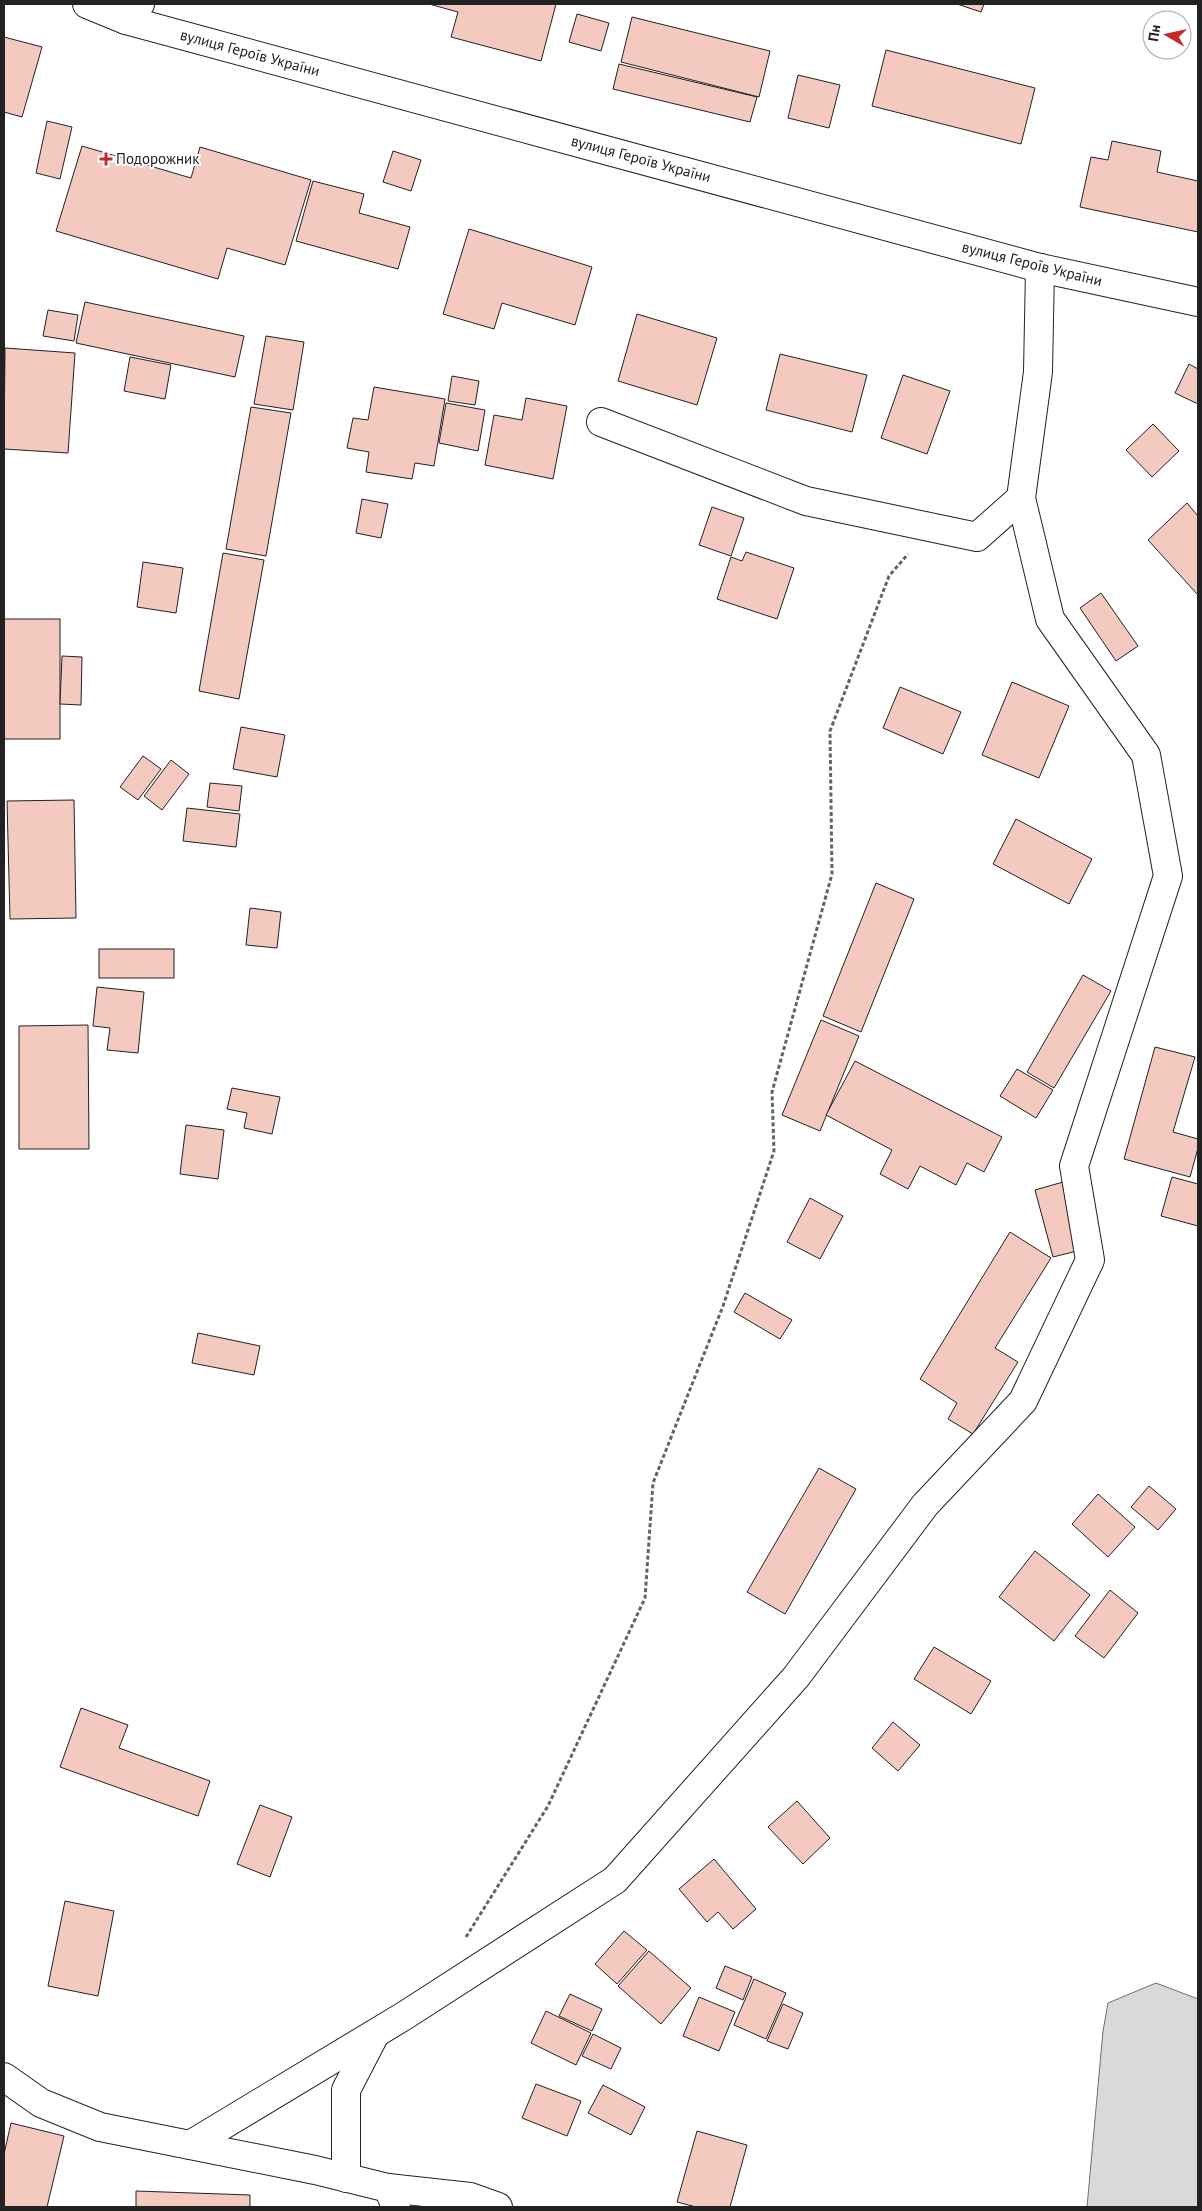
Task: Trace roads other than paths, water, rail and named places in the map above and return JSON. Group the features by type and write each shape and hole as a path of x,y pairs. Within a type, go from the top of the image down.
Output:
{"street":[{"name":"вулиця Героїв України","path":"87,4 133,12 1040,268 1198,302"},
{"path":"190,2145 375,2034 616,1880 796,1677 925,1505 1023,1401 1090,1260 1074,1166 1168,876 1146,755 1050,619 1020,498 1038,372 1040,268"},
{"path":"601,422 806,501 977,536 1020,498"},
{"path":"346,2178 346,2090 375,2034"},
{"path":"4,2077 41,2103 100,2127 346,2178 392,2197 470,2197 498,2207"}],"place":[{"name":"Подорожник","path":"106,159"}]}
